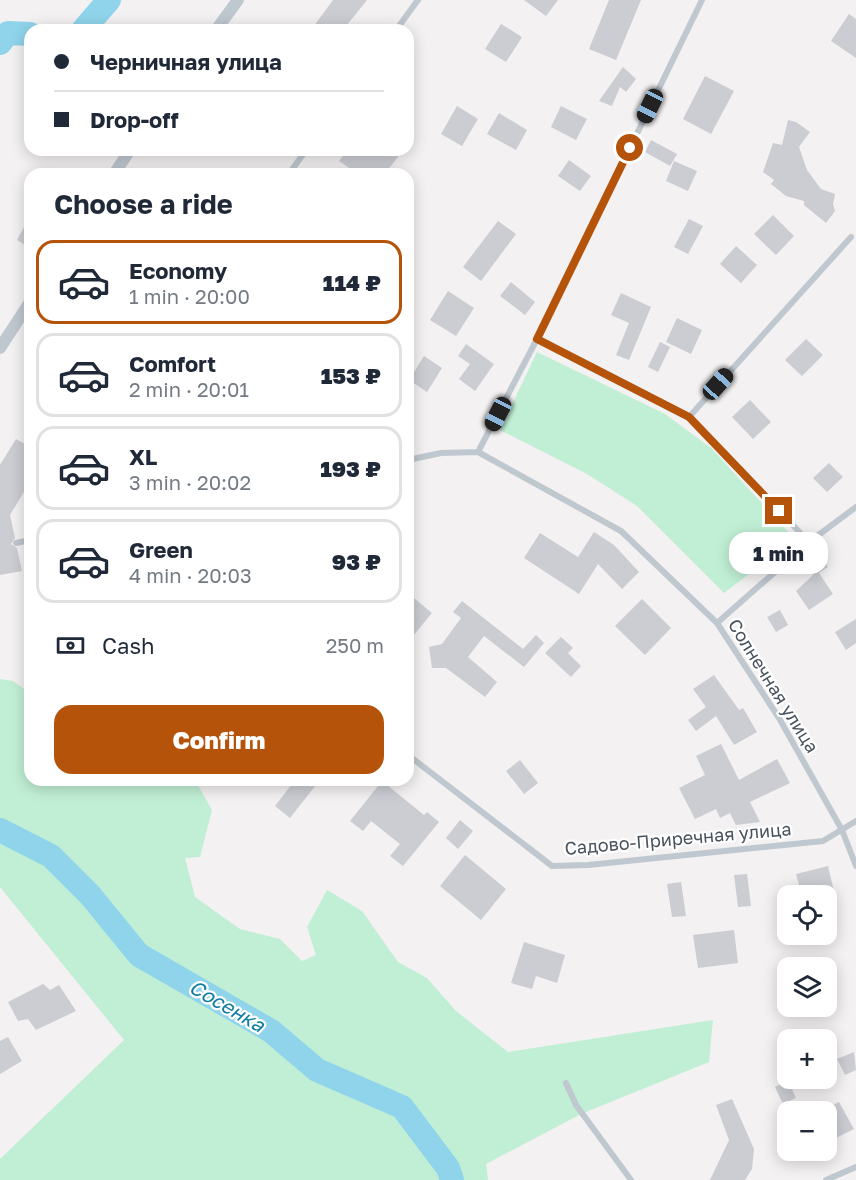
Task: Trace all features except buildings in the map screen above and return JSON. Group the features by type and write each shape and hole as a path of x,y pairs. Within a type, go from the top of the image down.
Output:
{"street":[{"path":"220,24 238,0"},
{"path":"0,348 24,311"}],"lane":[{"path":"400,24 418,0"},
{"path":"414,459 441,453 478,452 537,339 702,0"},
{"path":"689,417 851,237"},
{"path":"537,339 689,417 809,542"},
{"name":"Солнечная улица","path":"478,452 621,531 717,623 779,717 842,830 856,866"},
{"path":"717,623 809,542 856,507"},
{"path":"16,543 24,541"},
{"name":"Садово-Приречная улица","path":"414,760 552,866 588,865 823,841 856,821"},
{"path":"566,1083 576,1105 631,1180"},
{"path":"826,1180 856,1167"}],"green space":[{"path":"537,352 665,414 711,448 795,539 724,593 637,506 587,474 500,430"},
{"path":"0,679 13,681 24,689 24,786 198,786 212,810 200,857 185,858 195,897 240,929 280,939 302,961 316,955 307,927 327,890 362,911 398,962 427,978 456,1011 508,1052 713,1020 709,1062 581,1114 486,1164 488,1180 0,1180 0,1159 124,1040 0,887"}],"waterway":[{"path":"88,24 109,0"},
{"path":"0,43 8,33 24,34"},
{"name":"Сосенка","path":"0,830 51,856 90,895 139,955 271,1031 317,1070 402,1107 448,1168 452,1180"}],"route":[{"path":"630,148 537,339 689,417 779,511"}]}
